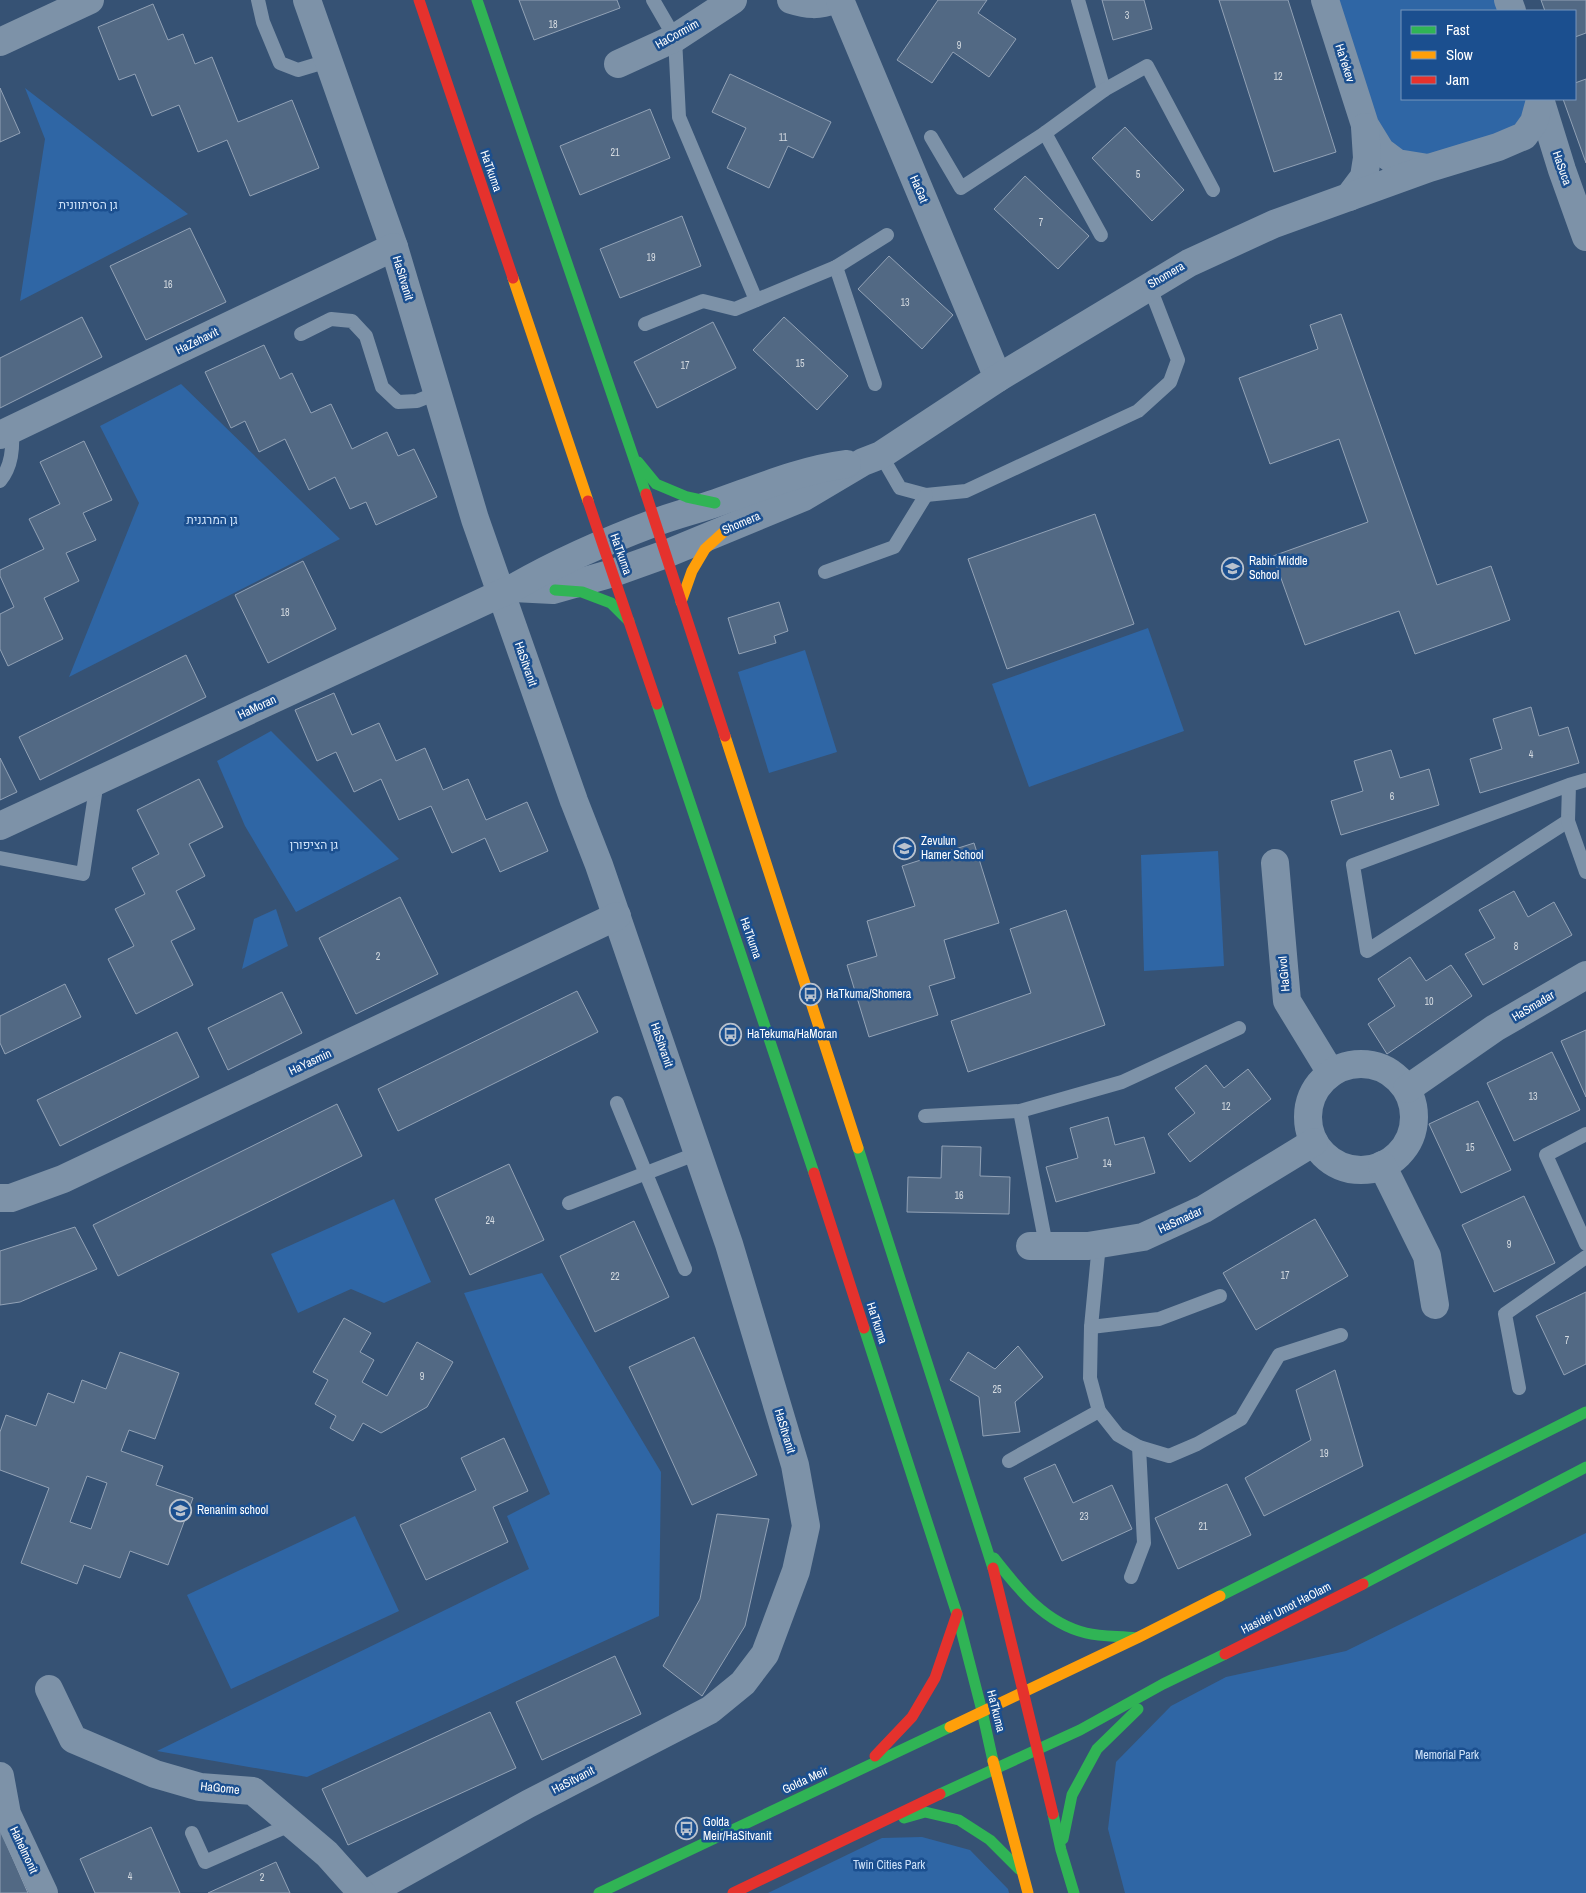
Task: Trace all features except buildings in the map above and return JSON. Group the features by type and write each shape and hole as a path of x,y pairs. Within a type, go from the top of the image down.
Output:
{"street":[{"path":"0,42 90,0"},
{"name":"HaSitvanit","path":"307,0 394,247 474,519 507,590 574,801 617,916 732,1254 795,1465 806,1526 796,1571 765,1654 743,1683 710,1710 528,1804 368,1893"},
{"name":"HaTkuma","path":"419,0 763,1017 957,1614 1028,1893"},
{"path":"477,0 656,522 680,602 989,1552 1014,1663 1039,1749 1061,1850 1074,1893"},
{"name":"HaCormim","path":"618,64 675,38 733,0"},
{"path":"792,0 807,5 824,4 834,0"},
{"name":"HaGat","path":"840,0 998,378"},
{"name":"HaYekev","path":"1325,0 1365,125 1381,151 1398,163 1429,168"},
{"name":"Shomera","path":"613,573 666,554 804,497 872,459 998,378 1149,285 1189,263 1274,224 1429,168 1498,147 1524,136 1534,122 1540,100"},
{"name":"HaSuca","path":"1540,100 1562,170 1586,237"},
{"name":"HaYekev","path":"1349,197 1364,176 1367,158 1365,125"},
{"name":"Shomera","path":"1498,147 1535,150 1562,170"},
{"name":"HaZehavit","path":"6,432 394,247"},
{"path":"633,457 656,484 687,497 715,504"},
{"name":"Shomera","path":"603,544 656,522 715,504 801,473 872,459"},
{"path":"680,602 692,571 705,549 727,529"},
{"name":"HaMoran","path":"0,826 603,544"},
{"name":"HaMoran","path":"507,590 555,590 613,573"},
{"path":"555,590 582,592 611,603 630,622"},
{"name":"HaGivol","path":"1275,863 1287,1002 1331,1073"},
{"name":"HaYasmin","path":"0,1198 11,1198 63,1179 617,916"},
{"name":"HaSmadar","path":"1407,1089 1495,1028 1586,975"},
{"path":"1364,1063 1381,1067 1396,1076 1407,1089 1414,1106 1414,1124 1408,1141 1397,1156 1382,1166 1359,1170 1345,1168 1333,1162 1322,1153 1314,1142 1309,1127 1308,1112 1312,1097 1319,1084 1331,1073 1347,1066 1364,1063"},
{"name":"HaSmadar","path":"1038,1245 1099,1244 1144,1238 1198,1212 1314,1142"},
{"path":"1382,1166 1427,1256 1435,1305"},
{"path":"1023,1692 1138,1638 1586,1412"},
{"name":"Hasidei Umot HaOlam","path":"995,1768 1080,1730 1163,1684 1294,1620 1586,1467"},
{"path":"989,1552 1026,1598 1056,1622 1085,1633 1138,1638"},
{"path":"866,1766 912,1717 935,1678 957,1614"},
{"path":"1061,1850 1072,1795 1097,1749 1163,1684"},
{"name":"HaGome","path":"49,1689 73,1740 155,1774 200,1788 253,1791 327,1854 362,1893"},
{"name":"Golda Meir","path":"599,1893 1023,1692"},
{"path":"734,1893 995,1768"},
{"name":"Hahelmonit","path":"0,1776 7,1814 44,1893"},
{"path":"876,1825 925,1812 958,1820 990,1840 1021,1871"}],"lane":[{"path":"258,0 263,22 280,63 298,70 328,60"},
{"path":"653,0 675,38 679,117 756,300"},
{"path":"1078,0 1104,90"},
{"path":"931,137 961,188 1045,133 1104,90 1147,66 1213,190"},
{"path":"1045,133 1101,235"},
{"path":"645,324 703,301 735,309 836,267 887,235"},
{"path":"836,267 875,384"},
{"path":"872,459 900,488 926,495 966,491 1138,411 1170,382 1178,360 1149,285"},
{"path":"301,334 330,319 352,321 366,336 373,364 382,387 398,402 417,401 437,393"},
{"path":"0,481 5,474 13,451 6,432"},
{"path":"825,572 894,547 926,495"},
{"path":"0,858 83,874 96,780"},
{"path":"1568,821 1367,950 1353,865 1586,780"},
{"path":"1569,785 1568,821 1586,872"},
{"path":"925,1116 1020,1111 1122,1082 1239,1028"},
{"path":"617,1103 686,1270"},
{"path":"1020,1111 1038,1245"},
{"path":"1586,1134 1546,1155 1586,1244"},
{"path":"569,1204 698,1153"},
{"path":"1099,1244 1091,1327 1090,1378 1099,1410 1118,1435 1139,1448 1169,1456 1197,1444 1241,1419 1279,1355 1341,1335"},
{"path":"1519,1388 1506,1314 1586,1257"},
{"path":"1091,1327 1159,1319 1220,1296"},
{"path":"1009,1461 1099,1410"},
{"path":"1131,1577 1144,1543 1139,1448"},
{"path":"192,1833 205,1862 292,1824"}],"green space":[{"path":"1325,0 1508,0 1512,10 1401,10 1401,100 1540,100 1534,122 1429,168 1381,151"},
{"name":"גן הסיתוונית","path":"25,88 188,214 20,301 45,139"},
{"name":"גן המרגנית","path":"181,384 340,539 69,677 139,503 100,426"},
{"path":"1148,628 1184,731 1029,787 992,684"},
{"path":"805,650 837,752 769,773 738,672"},
{"name":"גן הציפורן","path":"271,731 399,859 296,912 245,826 217,761"},
{"path":"1218,851 1224,966 1144,971 1141,855"},
{"path":"276,909 288,946 242,969 254,919"},
{"path":"394,1199 431,1282 384,1303 351,1289 298,1313 271,1254"},
{"path":"542,1273 661,1472 659,1616 307,1777 157,1751 529,1569 507,1516 550,1494 464,1293"},
{"path":"355,1516 399,1611 231,1689 187,1595"},
{"name":"Memorial Park","path":"1586,1533 1586,1893 1125,1893 1108,1829 1116,1762 1171,1706 1226,1677 1346,1651"},
{"name":"Twin Cities Park","path":"922,1837 970,1850 1008,1889 1009,1893 768,1893 882,1838"}],"traffic: fast":[{"path":"477,0 646,494"},
{"path":"638,462 656,484 687,497 715,503"},
{"path":"555,590 582,592 611,603 629,621"},
{"path":"657,704 814,1173"},
{"path":"858,1148 993,1568"},
{"path":"864,1328 957,1614 993,1761"},
{"path":"1220,1596 1586,1412"},
{"path":"1363,1584 1586,1467"},
{"path":"994,1558 1023,1593 1058,1622 1086,1633 1136,1638"},
{"path":"940,1794 1080,1730 1163,1684 1225,1654"},
{"path":"1063,1839 1072,1795 1097,1749 1138,1709"},
{"path":"599,1893 950,1727"},
{"path":"904,1818 925,1812 959,1820 990,1840 1019,1869"},
{"path":"1053,1814 1061,1850 1074,1893"}],"traffic: slow":[{"path":"513,278 588,501"},
{"path":"681,602 692,571 705,549 727,529"},
{"path":"725,736 858,1148"},
{"path":"950,1727 1137,1638 1220,1596"},
{"path":"993,1761 1028,1893"}],"traffic: jam":[{"path":"419,0 513,278"},
{"path":"646,494 725,736"},
{"path":"588,501 657,704"},
{"path":"814,1173 864,1328"},
{"path":"993,1568 1053,1814"},
{"path":"1225,1654 1363,1584"},
{"path":"875,1756 912,1717 935,1678 957,1614"},
{"path":"733,1893 940,1794"}],"place":[{"name":"Rabin Middle School","path":"1233,568"},
{"name":"Zevulun Hamer School","path":"905,848"},
{"name":"HaTkuma/Shomera","path":"810,994"},
{"name":"HaTekuma/HaMoran","path":"731,1034"},
{"name":"Renanim school","path":"181,1510"},
{"name":"Golda Meir/HaSitvanit","path":"687,1829"}]}
